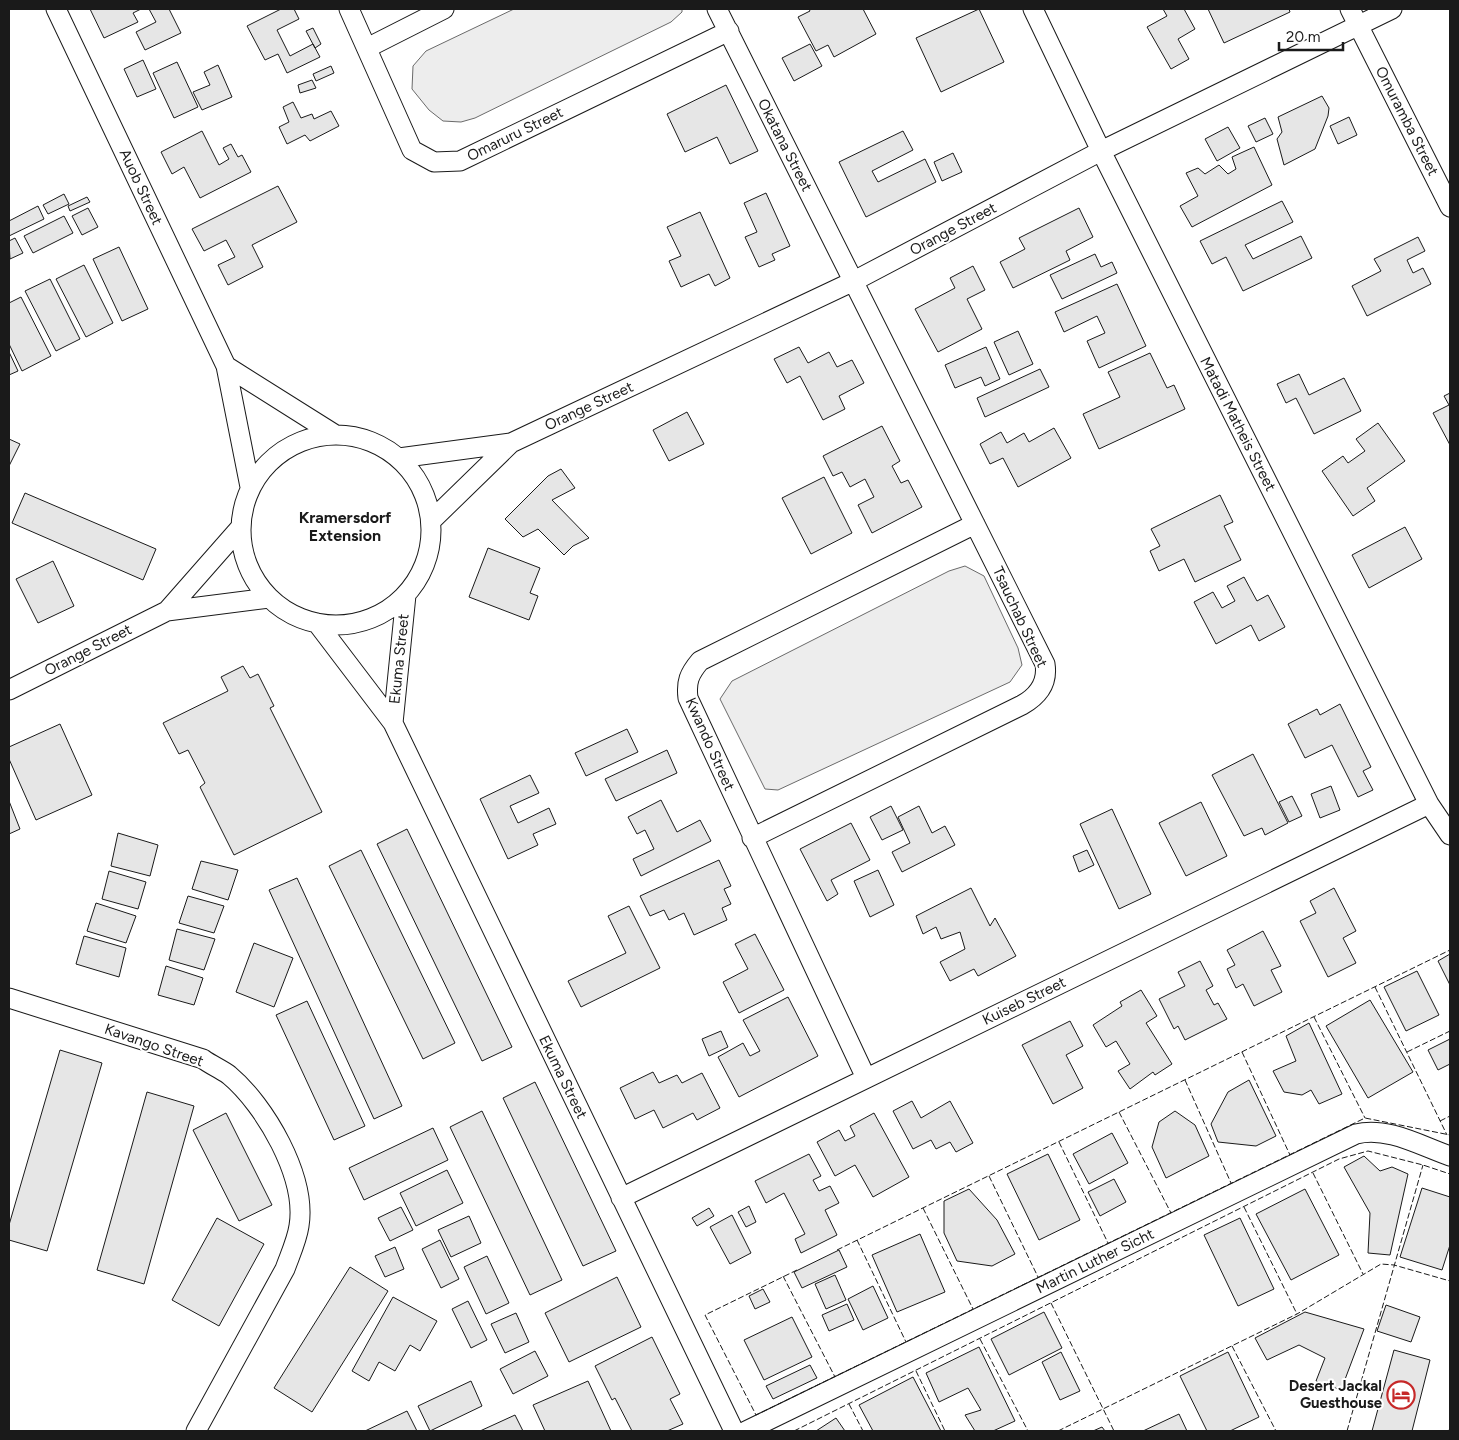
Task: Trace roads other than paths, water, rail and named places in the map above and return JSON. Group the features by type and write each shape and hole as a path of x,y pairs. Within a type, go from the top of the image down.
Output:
{"street":[{"name":"Auob Street","path":"56,9 226,366 250,487"},
{"name":"Omaruru Street","path":"349,9 412,150 434,162 460,161 729,32"},
{"path":"367,48 444,9"},
{"name":"Okatana Street","path":"717,9 854,282"},
{"name":"Matadi Matheis Street","path":"1033,9 1101,151 1428,804 1450,835"},
{"name":"Orange Street","path":"399,458 511,442 854,282 1354,17 1392,9"},
{"name":"Omuramba Street","path":"1354,17 1450,207"},
{"name":"Tsauchab Street","path":"752,838 1022,705 1038,693 1046,673 1045,664 854,282"},
{"path":"226,366 334,434"},
{"path":"334,434 357,436 379,445 399,458 415,476 426,498 431,522 430,548 421,573 406,595 380,614 350,624 317,624 291,614 269,598 253,578 247,562 240,528 243,507 250,487 265,465 284,448 308,438 334,434"},
{"name":"Orange Street","path":"431,522 511,442"},
{"name":"Kwando Street","path":"866,1078 688,698 686,684 690,672 700,661 975,524"},
{"name":"Orange Street","path":"167,610 240,528"},
{"name":"Ekuma Street","path":"393,723 406,595"},
{"name":"Orange Street","path":"9,690 167,610 269,598"},
{"name":"Ekuma Street","path":"317,624 393,723 734,1431"},
{"name":"Kuiseb Street","path":"621,1198 1428,804"},
{"name":"Kavango Street","path":"9,998 203,1059 228,1075 248,1094 283,1149 295,1179 299,1204 300,1225 293,1248 285,1269 196,1431"},
{"name":"Martin Luther Sicht","path":"746,1431 1356,1134 1368,1131 1382,1132 1450,1156"}],"place":[{"name":"Desert Jackal Guesthouse","path":"1401,1395"}],"district":[{"name":"Kramersdorf Extension","path":"345,526"}]}
